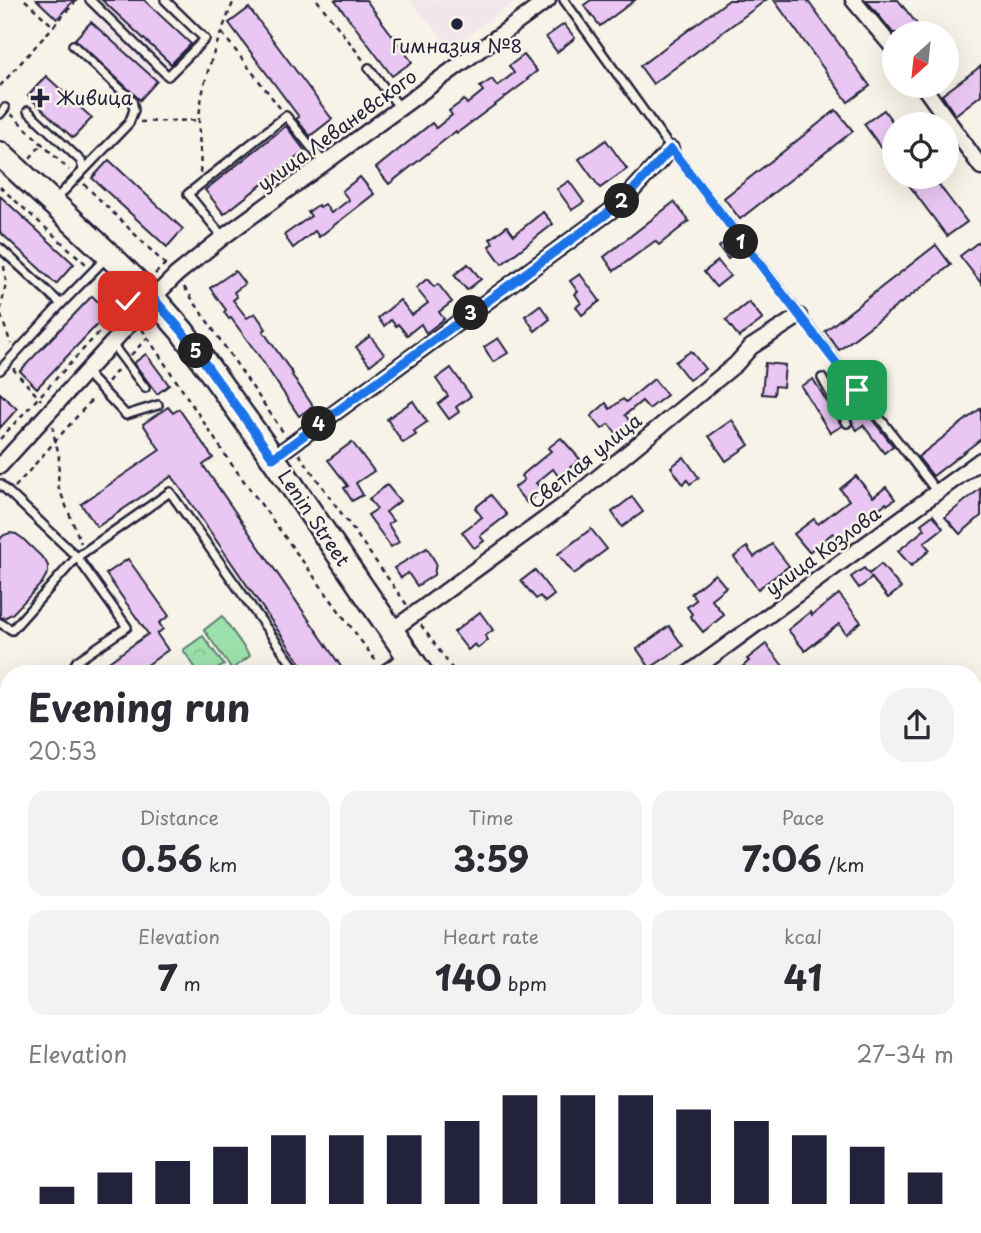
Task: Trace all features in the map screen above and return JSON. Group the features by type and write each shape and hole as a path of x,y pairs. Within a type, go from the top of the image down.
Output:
{"main road":[{"name":"Lenin Street","path":"0,153 52,203 101,263 146,291 182,331 415,665"}],"street":[{"name":"улица Леваневского","path":"0,466 134,320 146,291 177,275 223,237 548,0"},
{"path":"853,0 882,34"},
{"path":"932,98 981,167"},
{"path":"273,458 620,204 671,149"},
{"name":"Светлая улица","path":"391,631 563,506 736,364 751,346 799,316"},
{"name":"улица Козлова","path":"700,665 981,460"}],"lane":[{"path":"90,0 168,76 205,38 171,2"},
{"path":"564,0 671,149 937,492"},
{"path":"52,203 129,123 134,110 132,100 73,45"},
{"path":"369,68 400,108"},
{"path":"27,111 81,161 83,170"},
{"path":"223,237 188,194 286,116 324,163"},
{"path":"0,249 61,304"},
{"path":"0,370 101,263"},
{"path":"112,344 145,388"},
{"path":"86,373 126,415 158,405"},
{"path":"822,378 847,423"},
{"path":"837,405 857,390"},
{"path":"0,484 77,557 127,627 75,665"},
{"path":"0,623 12,630 77,557 170,492 293,665"},
{"path":"389,665 407,653"}],"path":[{"path":"25,0 54,27"},
{"path":"0,86 77,0"},
{"path":"199,184 199,120 204,85 234,0"},
{"path":"317,0 369,68"},
{"path":"221,33 286,116"},
{"path":"3,111 77,177 177,275 292,444 450,665"},
{"path":"129,123 199,120"},
{"path":"0,187 101,263 128,301 134,320 230,462 374,665"},
{"path":"0,249 6,282 1,313 10,338 14,370 52,410 53,432 59,455 58,486 81,542 77,557"},
{"path":"0,439 128,301 146,291 165,264"},
{"path":"9,494 148,337"}],"shaded area":[{"path":"98,0 144,0 192,45 140,100 130,106 69,47 91,22"},
{"name":"Гимназия №8","path":"410,0 516,0 451,48"}],"green space":[{"path":"222,616 250,656 238,665 229,665 204,630"},
{"path":"203,636 224,665 194,665 183,650"}],"building":[{"path":"37,0 74,0 57,19"},
{"path":"102,0 144,0 191,44 171,64"},
{"path":"335,0 366,0 412,62 392,76"},
{"path":"591,0 635,0 600,26 584,5"},
{"path":"729,0 766,0 653,84 640,66"},
{"path":"774,0 807,0 870,86 848,102"},
{"path":"866,0 898,0 915,21 883,21"},
{"path":"249,8 332,119 310,136 296,119 299,117 229,23"},
{"path":"91,22 157,81 140,100 75,39"},
{"path":"564,24 575,38 557,52 546,37"},
{"path":"524,55 537,71 528,80 457,133 456,131 389,184 376,168 432,123 436,128 452,115 449,111 464,100 467,104 483,91 480,87 492,79 497,86 514,73 509,66"},
{"path":"981,66 981,95 959,112 953,112 944,98 959,98 959,82"},
{"path":"46,76 92,118 73,138 28,96"},
{"path":"836,110 853,131 740,219 724,198"},
{"path":"884,110 882,149 864,124"},
{"path":"286,126 305,151 224,214 205,190"},
{"path":"606,140 627,169 600,188 579,159"},
{"path":"109,160 183,229 167,247 92,178"},
{"path":"360,177 374,194 319,237 315,231 293,248 284,235 311,216 308,212 318,205 320,207 325,204 331,213 349,200 342,191"},
{"path":"569,181 584,202 572,210 557,189"},
{"path":"912,189 942,189 967,222 947,236"},
{"path":"0,196 74,264 56,284 0,232"},
{"path":"674,202 689,221 659,245 655,241 614,271 604,257"},
{"path":"543,212 553,224 502,264 489,246 493,243 490,239 507,226 514,235"},
{"path":"732,237 741,249 728,259 719,247"},
{"path":"981,240 981,283 960,256"},
{"path":"936,245 951,265 839,350 825,331"},
{"path":"718,261 730,276 716,287 704,272"},
{"path":"468,264 481,279 467,290 454,275"},
{"path":"235,271 245,284 234,292 237,297 233,300 247,318 255,313 266,329 263,331 313,406 299,416 259,356 224,312 226,310 210,288"},
{"path":"580,274 600,301 582,315 576,307 581,303 575,294 578,292 570,281"},
{"path":"427,279 434,287 438,284 452,302 439,312 444,319 426,333 421,324 407,335 391,320 384,326 378,318 400,300 412,315 428,303 416,288"},
{"path":"92,296 109,312 37,388 20,371"},
{"path":"749,302 763,319 739,337 726,320"},
{"path":"540,305 550,319 535,331 525,316"},
{"path":"370,336 384,354 370,365 356,347"},
{"path":"498,338 508,353 493,362 484,347"},
{"path":"691,351 705,369 689,380 675,362"},
{"path":"146,354 169,385 157,394 134,363"},
{"path":"765,363 785,365 783,387 775,386 774,395 762,394"},
{"path":"451,368 471,396 456,407 459,412 449,419 438,404 448,396 436,379"},
{"path":"654,379 667,395 649,409 642,401 625,415 631,423 617,434 609,424 602,429 591,416 606,403 610,409 623,399 626,402"},
{"path":"813,379 842,426 830,433 801,386"},
{"path":"0,393 17,409 0,428"},
{"path":"856,399 893,446 884,453 863,425 857,430 853,425 845,407"},
{"path":"413,401 427,422 414,431 416,435 403,443 387,419"},
{"path":"168,407 173,413 179,409 213,458 203,465 340,665 302,665 172,476 97,527 81,504 160,450 143,424"},
{"path":"981,408 981,439 933,476 918,457"},
{"path":"732,420 749,445 726,461 709,436"},
{"path":"561,438 580,459 559,477 553,469 536,483 542,490 527,503 514,488 524,480 521,476 551,451 548,448"},
{"path":"352,442 374,471 356,483 363,495 352,501 344,488 348,486 328,460"},
{"path":"684,457 699,478 690,484 687,480 683,484 671,467"},
{"path":"856,476 873,497 886,487 895,499 839,540 833,533 809,552 794,534 814,519 818,524 849,500 840,489"},
{"path":"387,485 400,501 386,512 393,521 388,524 399,542 391,547 368,515 377,509 369,499"},
{"path":"981,488 981,516 960,534 945,517"},
{"path":"491,495 507,515 480,536 484,541 474,548 462,532 482,517 475,508"},
{"path":"632,497 643,512 622,527 612,512"},
{"path":"933,515 943,528 924,543 930,550 911,566 898,551 925,529 921,524"},
{"path":"591,529 607,549 574,574 558,554"},
{"path":"10,533 22,538 45,560 48,572 42,583 12,614 4,618 0,617 0,539"},
{"path":"772,544 789,566 758,589 734,557 747,547 754,557"},
{"path":"427,548 436,563 434,575 417,586 408,573 401,578 394,568"},
{"path":"128,559 169,616 159,623 163,629 157,634 168,650 147,665 105,665 148,634 106,574"},
{"path":"881,564 901,588 888,598 872,578 859,588 851,577 864,568 869,574"},
{"path":"535,570 554,595 545,602 540,596 536,599 521,581"},
{"path":"715,574 726,587 711,599 724,615 703,632 690,616 692,614 687,607 696,600 691,593"},
{"path":"839,594 861,622 846,634 839,624 805,651 788,630"},
{"path":"480,612 493,630 485,636 488,640 478,648 475,644 468,650 454,632"},
{"path":"669,626 683,646 654,665 648,665 637,649"},
{"path":"766,644 782,665 744,665 749,661 747,659"}],"place":[{"name":"Гимназия №8","path":"457,24"},
{"name":"Живица","path":"40,98"}],"route":[{"path":"128,301 134,320 153,298 182,331 273,458 620,204 671,149 857,390"}]}
